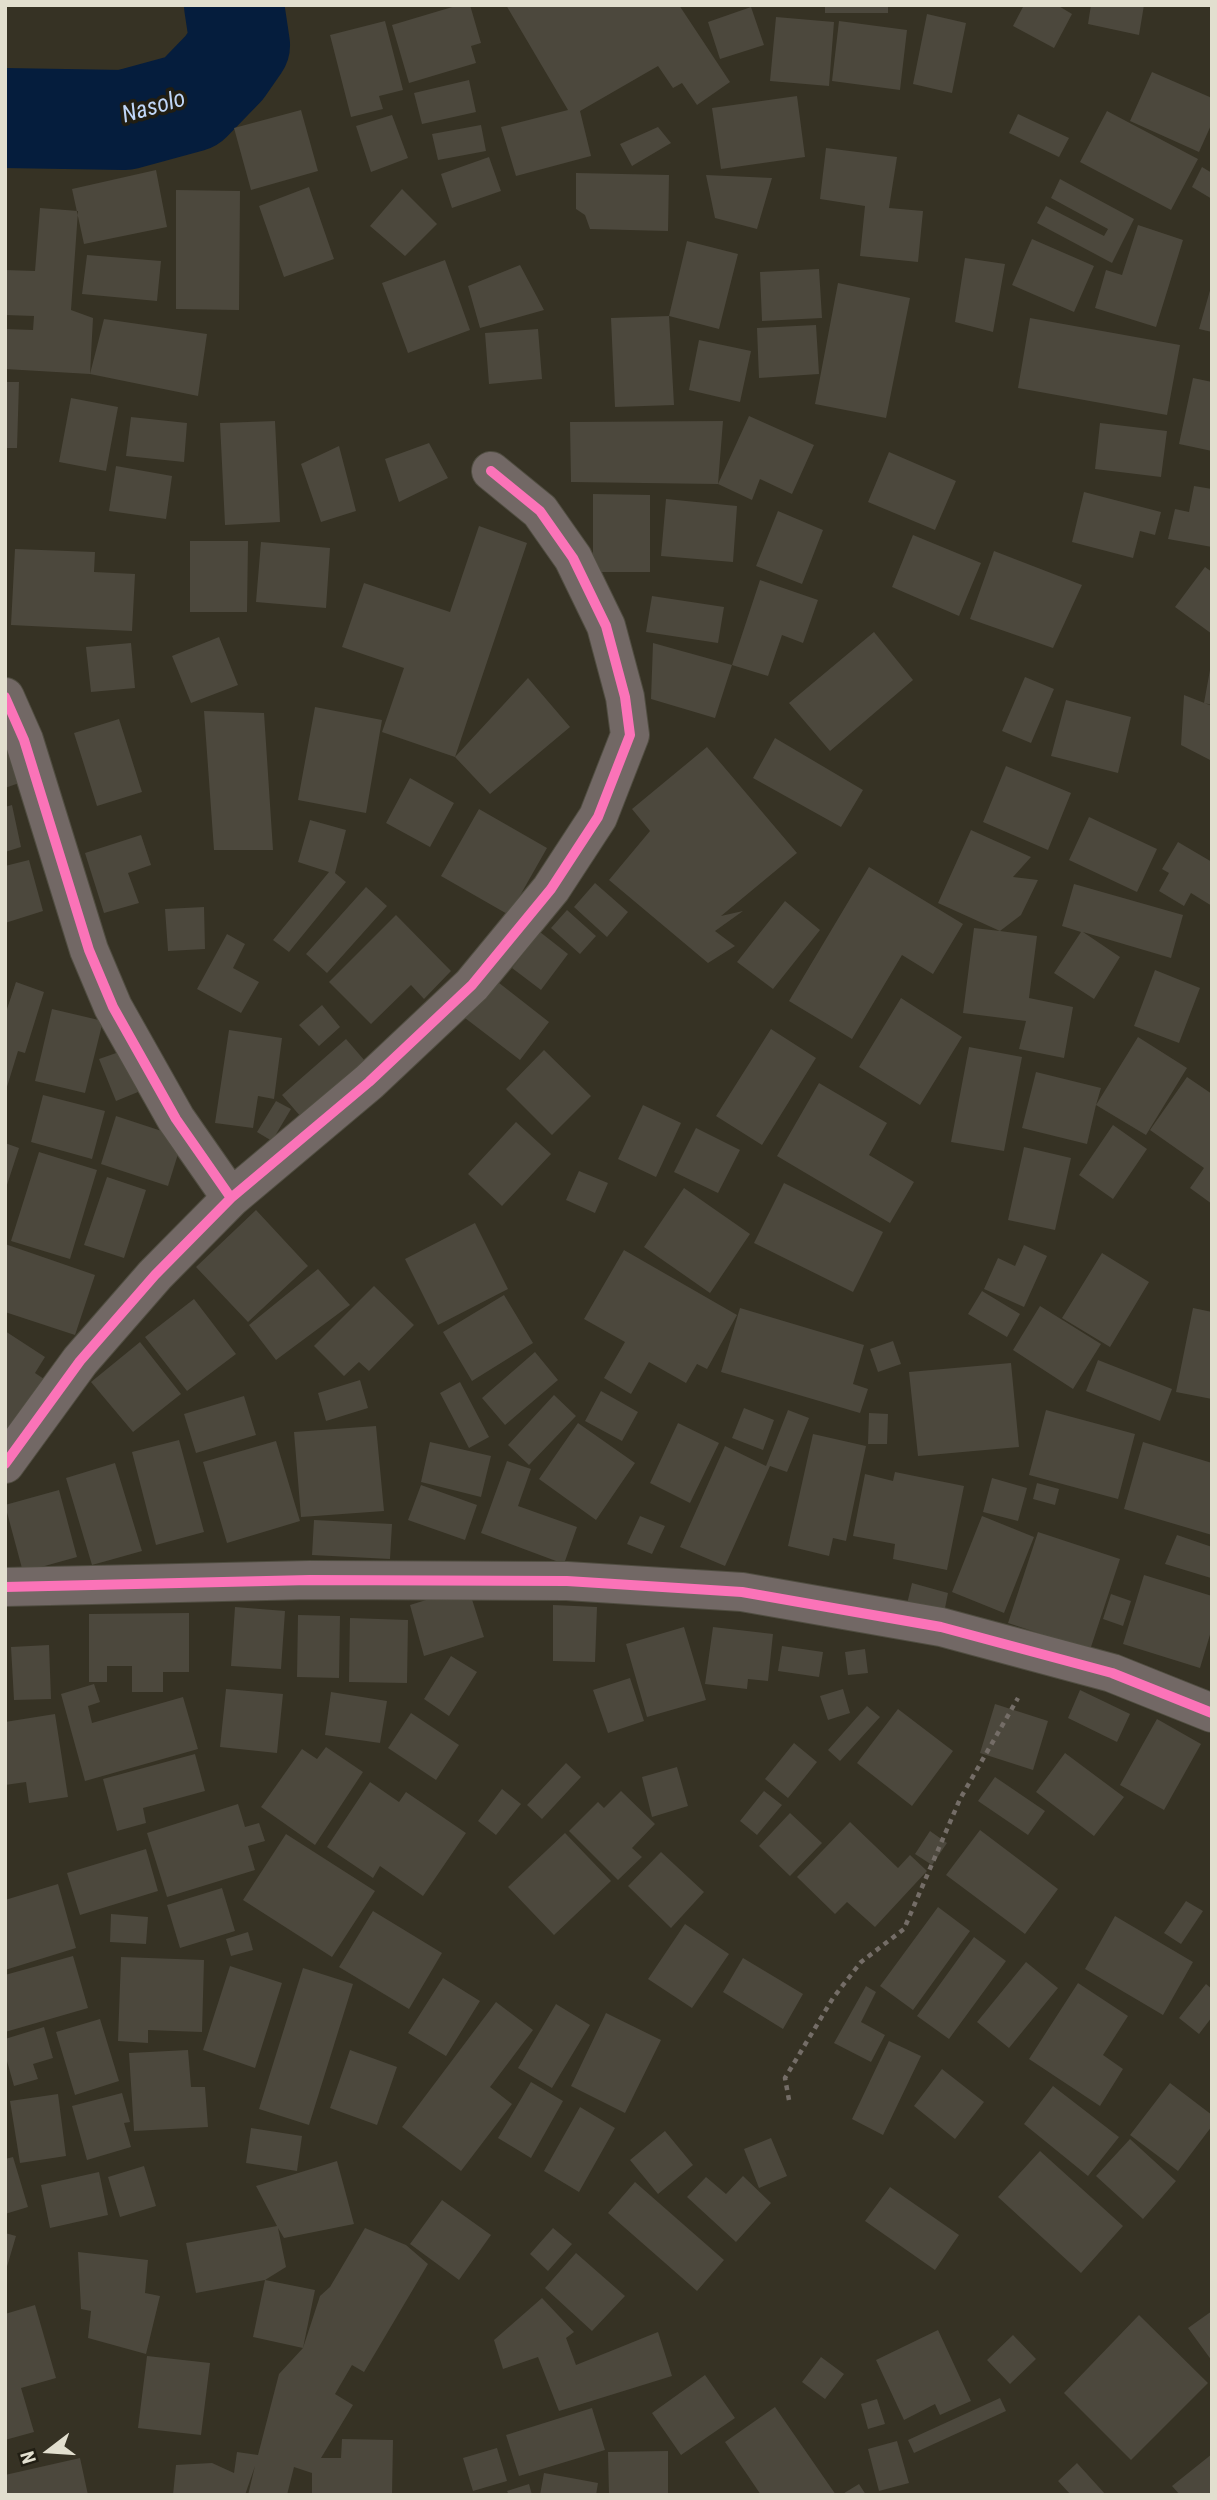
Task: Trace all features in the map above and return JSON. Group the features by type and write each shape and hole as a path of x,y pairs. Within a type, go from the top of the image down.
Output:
{"street":[{"path":"5,1464 80,1361 155,1275 231,1198 369,1082 472,985 551,889 598,817 631,735 625,696 606,626 573,558 540,511 491,471"},
{"path":"5,696 24,740 89,950 113,1007 176,1119 231,1198"},
{"path":"5,1587 310,1580 501,1581 730,1591 941,1627 1112,1673 1212,1713"}],"path":[{"path":"789,2100 785,2078 806,2038 861,1962 904,1930 960,1799 1044,1655"}],"building":[{"path":"459,5 470,5 481,43 471,46 476,63 409,83 392,25"},
{"path":"506,5 679,5 730,82 697,105 682,83 673,88 658,66 580,111 591,156 516,176 501,127 568,110"},
{"path":"825,5 888,5 888,13 825,13"},
{"path":"1024,5 1057,5 1072,14 1054,48 1013,26"},
{"path":"1091,5 1144,5 1139,35 1088,24"},
{"path":"751,7 764,45 720,59 708,22"},
{"path":"927,14 966,23 952,93 913,84"},
{"path":"776,17 834,22 829,86 770,81"},
{"path":"385,21 403,90 379,96 383,109 351,117 330,35"},
{"path":"839,21 907,30 900,90 832,81"},
{"path":"1152,72 1212,98 1212,123 1199,152 1130,121"},
{"path":"469,80 476,112 422,124 414,93"},
{"path":"797,96 805,157 721,169 712,108"},
{"path":"301,110 318,171 251,190 234,128"},
{"path":"1107,111 1198,159 1171,210 1080,162"},
{"path":"1018,114 1069,138 1059,157 1009,133"},
{"path":"392,115 408,158 371,172 356,126"},
{"path":"481,125 486,151 438,160 432,134"},
{"path":"658,127 671,143 632,166 620,144"},
{"path":"826,148 897,157 889,208 923,211 918,262 860,256 865,206 820,199"},
{"path":"489,157 501,191 452,208 441,174"},
{"path":"1202,167 1212,173 1212,199 1192,187"},
{"path":"156,170 167,227 84,244 72,189"},
{"path":"576,173 669,175 668,231 590,229 585,215 576,209"},
{"path":"706,175 772,178 757,229 715,218"},
{"path":"1060,179 1134,219 1112,263 1037,223 1046,206 1104,236 1108,229 1051,198"},
{"path":"309,187 334,259 284,277 259,206"},
{"path":"402,189 437,224 405,256 370,226"},
{"path":"176,190 240,191 239,310 176,309"},
{"path":"40,208 78,211 71,310 93,318 90,374 5,369 5,329 33,330 34,316 5,315 5,270 35,271"},
{"path":"1138,225 1183,240 1156,327 1095,308 1106,270 1122,275"},
{"path":"1032,239 1094,266 1074,312 1012,285"},
{"path":"687,241 738,254 719,329 669,316"},
{"path":"87,255 161,261 157,301 82,294"},
{"path":"965,258 1005,264 993,332 955,322"},
{"path":"445,260 470,330 408,353 382,283"},
{"path":"520,265 544,310 480,328 468,286"},
{"path":"819,269 822,318 762,321 760,272"},
{"path":"838,283 910,298 886,418 815,404"},
{"path":"1212,287 1212,332 1199,329"},
{"path":"669,316 674,405 615,407 611,318"},
{"path":"1030,318 1180,345 1167,415 1018,388"},
{"path":"104,319 207,334 198,396 90,374"},
{"path":"816,325 819,374 759,378 757,328"},
{"path":"538,329 542,379 489,384 485,333"},
{"path":"699,340 751,351 740,402 689,390"},
{"path":"1193,378 1212,382 1212,451 1179,444"},
{"path":"5,382 19,382 17,448 5,448"},
{"path":"71,398 118,407 106,471 59,462"},
{"path":"749,416 814,445 792,494 760,479 752,500 718,484"},
{"path":"131,417 187,423 184,462 126,456"},
{"path":"275,421 280,522 225,525 220,423"},
{"path":"723,421 718,484 571,482 570,422"},
{"path":"1100,423 1167,431 1161,477 1095,469"},
{"path":"429,443 448,478 399,502 385,459"},
{"path":"339,446 356,511 321,522 301,464"},
{"path":"889,452 956,481 935,530 868,502"},
{"path":"116,466 172,476 166,519 109,511"},
{"path":"1194,486 1212,489 1212,547 1168,539 1175,509 1189,512"},
{"path":"1084,492 1161,512 1155,535 1140,531 1133,558 1072,542"},
{"path":"593,494 650,495 650,572 593,572"},
{"path":"666,499 737,506 733,562 661,556"},
{"path":"778,511 823,530 802,584 756,566"},
{"path":"479,526 527,543 455,757 382,732 404,668 342,647 364,583 450,612"},
{"path":"913,535 981,563 959,616 892,587"},
{"path":"190,541 248,541 247,612 190,612"},
{"path":"261,542 330,548 326,608 256,602"},
{"path":"15,549 95,552 94,572 135,574 132,631 11,625"},
{"path":"994,551 1082,585 1053,648 970,619"},
{"path":"1205,567 1212,572 1212,634 1175,607"},
{"path":"760,580 818,600 803,643 782,635 768,676 732,665"},
{"path":"652,596 724,607 718,643 646,632"},
{"path":"874,632 913,680 830,751 789,703"},
{"path":"219,637 238,685 191,703 172,656"},
{"path":"131,643 135,688 91,692 86,647"},
{"path":"653,643 732,665 715,718 651,699"},
{"path":"1212,670 1212,705 1204,703"},
{"path":"1025,677 1054,689 1031,743 1002,731"},
{"path":"528,678 570,727 490,794 455,757"},
{"path":"1184,695 1212,706 1212,761 1181,745"},
{"path":"1066,700 1131,717 1118,773 1051,756"},
{"path":"315,707 382,720 366,813 298,800"},
{"path":"204,711 264,713 273,850 214,850"},
{"path":"119,719 142,792 97,806 74,733"},
{"path":"5,736 22,782 5,788"},
{"path":"775,738 863,790 841,827 753,778"},
{"path":"707,747 797,853 721,916 743,911 715,931 735,946 708,963 609,880 650,831 632,809"},
{"path":"1006,766 1071,793 1048,850 983,822"},
{"path":"410,778 454,803 430,847 386,823"},
{"path":"12,805 21,847 5,852 5,807"},
{"path":"479,809 547,848 509,915 441,876"},
{"path":"1089,817 1157,849 1137,892 1069,860"},
{"path":"310,820 346,830 335,873 346,882 289,952 273,940 329,872 298,862"},
{"path":"971,830 1031,857 1013,877 1038,880 1021,915 1000,931 938,903"},
{"path":"141,835 151,865 128,873 139,903 104,913 85,853"},
{"path":"1178,842 1212,862 1212,906 1191,893 1184,906 1159,891 1169,873 1162,869"},
{"path":"29,860 43,911 5,923 5,866"},
{"path":"869,867 963,924 933,974 902,955 852,1039 789,1001"},
{"path":"595,883 628,912 607,937 574,907"},
{"path":"1074,884 1183,915 1171,958 1083,932 1120,957 1094,999 1054,973 1081,932 1062,926"},
{"path":"366,887 387,906 327,973 306,954"},
{"path":"785,901 820,930 773,989 737,962"},
{"path":"204,907 205,949 168,951 165,909"},
{"path":"567,910 596,936 580,954 551,928"},
{"path":"396,915 451,971 424,999 411,985 371,1024 329,982"},
{"path":"974,928 1037,936 1029,998 1073,1007 1064,1058 1019,1049 1026,1021 963,1013"},
{"path":"540,932 568,954 541,990 512,968"},
{"path":"227,934 245,944 233,968 259,982 241,1013 197,989"},
{"path":"1155,970 1200,988 1179,1043 1134,1026"},
{"path":"494,979 549,1022 520,1060 465,1018"},
{"path":"16,982 44,992 25,1053 18,1051 6,1090 5,1015"},
{"path":"901,998 962,1037 920,1105 859,1067"},
{"path":"322,1005 340,1027 319,1046 299,1025"},
{"path":"52,1009 103,1021 85,1093 35,1081"},
{"path":"771,1029 816,1058 762,1145 716,1116"},
{"path":"229,1030 282,1038 274,1099 258,1096 253,1128 215,1123"},
{"path":"1138,1037 1187,1068 1146,1135 1096,1105"},
{"path":"346,1039 365,1061 301,1117 282,1095"},
{"path":"969,1047 1022,1057 1004,1151 951,1142"},
{"path":"544,1050 591,1096 552,1135 506,1089"},
{"path":"122,1051 138,1092 116,1101 99,1059"},
{"path":"1036,1072 1101,1088 1087,1144 1022,1128"},
{"path":"1187,1077 1212,1094 1212,1204 1190,1188 1204,1168 1150,1130"},
{"path":"819,1083 887,1123 869,1155 914,1182 890,1223 777,1156"},
{"path":"43,1095 105,1111 92,1159 31,1142"},
{"path":"276,1101 291,1109 272,1141 257,1132"},
{"path":"643,1105 681,1123 656,1177 618,1159"},
{"path":"116,1116 183,1138 168,1186 101,1164"},
{"path":"516,1122 551,1154 502,1206 468,1174"},
{"path":"1113,1125 1147,1149 1113,1199 1079,1175"},
{"path":"696,1128 740,1150 718,1193 674,1172"},
{"path":"5,1143 19,1148 6,1188 5,1188"},
{"path":"1024,1147 1071,1158 1055,1230 1008,1220"},
{"path":"39,1152 97,1170 70,1259 11,1241"},
{"path":"579,1171 608,1183 595,1213 566,1200"},
{"path":"107,1177 146,1190 124,1258 84,1245"},
{"path":"784,1183 883,1232 853,1292 754,1243"},
{"path":"684,1188 750,1234 710,1293 644,1247"},
{"path":"256,1210 308,1266 248,1322 196,1267"},
{"path":"475,1223 508,1289 438,1325 405,1259"},
{"path":"5,1244 95,1275 75,1335 5,1312"},
{"path":"1024,1245 1047,1256 1024,1307 984,1289 998,1258 1015,1266"},
{"path":"624,1250 737,1315 707,1369 697,1364 686,1383 649,1362 631,1394 604,1378 625,1342 584,1319"},
{"path":"1102,1253 1149,1282 1110,1347 1062,1318"},
{"path":"318,1269 350,1305 276,1360 249,1325"},
{"path":"374,1286 414,1325 369,1371 359,1362 344,1376 314,1346"},
{"path":"982,1291 1020,1314 1007,1337 968,1314"},
{"path":"504,1295 533,1343 472,1381 443,1332"},
{"path":"194,1299 236,1354 187,1391 145,1337"},
{"path":"1040,1306 1101,1344 1073,1389 1013,1350"},
{"path":"740,1308 864,1345 853,1384 868,1389 860,1413 721,1372"},
{"path":"1193,1308 1212,1312 1212,1399 1176,1392"},
{"path":"5,1331 45,1357 35,1373 47,1381 5,1444"},
{"path":"893,1341 901,1364 878,1372 870,1349"},
{"path":"140,1342 181,1394 133,1432 91,1382"},
{"path":"535,1352 558,1380 505,1425 482,1398"},
{"path":"1098,1360 1172,1389 1160,1421 1086,1391"},
{"path":"1011,1363 1019,1447 918,1456 909,1372"},
{"path":"360,1380 368,1408 326,1421 318,1393"},
{"path":"460,1382 489,1437 469,1448 440,1393"},
{"path":"601,1391 638,1412 622,1441 585,1421"},
{"path":"554,1395 576,1416 529,1465 508,1445"},
{"path":"244,1396 256,1435 196,1453 184,1414"},
{"path":"744,1408 774,1420 763,1450 732,1438"},
{"path":"788,1410 809,1418 787,1472 770,1466 725,1566 680,1547 725,1446 766,1466"},
{"path":"1046,1410 1135,1434 1118,1499 1029,1475"},
{"path":"869,1413 888,1414 887,1444 868,1444"},
{"path":"578,1423 635,1463 596,1520 539,1479"},
{"path":"678,1423 719,1443 690,1503 650,1483"},
{"path":"376,1426 384,1511 301,1517 294,1432"},
{"path":"813,1434 866,1446 846,1541 833,1538 829,1556 788,1546"},
{"path":"179,1440 204,1532 156,1545 132,1452"},
{"path":"276,1441 300,1521 227,1543 203,1462"},
{"path":"430,1442 491,1456 481,1497 421,1482"},
{"path":"1143,1442 1212,1463 1212,1535 1124,1509"},
{"path":"507,1461 531,1469 518,1506 577,1527 564,1564 481,1533"},
{"path":"115,1463 142,1551 92,1565 66,1478"},
{"path":"895,1472 964,1486 947,1570 893,1559 895,1544 853,1536 865,1474 893,1481"},
{"path":"992,1478 1027,1488 1018,1521 983,1512"},
{"path":"1037,1483 1059,1489 1055,1505 1033,1499"},
{"path":"421,1485 477,1505 465,1540 408,1520"},
{"path":"59,1490 77,1557 23,1572 5,1505"},
{"path":"640,1516 665,1526 652,1554 627,1544"},
{"path":"982,1516 1034,1537 1004,1613 952,1592"},
{"path":"314,1520 392,1524 390,1559 312,1555"},
{"path":"1038,1532 1120,1559 1090,1650 1008,1623"},
{"path":"1177,1535 1212,1547 1211,1578 1165,1564"},
{"path":"1144,1575 1212,1596 1212,1628 1200,1668 1123,1644"},
{"path":"912,1583 948,1593 944,1613 907,1604"},
{"path":"468,1587 484,1637 424,1656 410,1605"},
{"path":"1111,1594 1131,1601 1123,1626 1103,1619"},
{"path":"553,1605 597,1607 595,1662 553,1661"},
{"path":"235,1607 285,1611 281,1669 231,1666"},
{"path":"189,1613 189,1672 163,1672 163,1692 132,1692 132,1666 107,1666 107,1682 89,1682 89,1614"},
{"path":"298,1615 340,1616 339,1678 297,1677"},
{"path":"350,1618 408,1620 407,1683 349,1682"},
{"path":"684,1627 706,1700 647,1717 626,1644"},
{"path":"713,1627 773,1634 768,1681 748,1679 747,1689 705,1684"},
{"path":"49,1645 51,1699 14,1700 11,1647"},
{"path":"782,1646 823,1652 819,1677 778,1671"},
{"path":"865,1649 868,1673 848,1675 845,1652"},
{"path":"451,1656 477,1672 449,1716 424,1699"},
{"path":"630,1678 644,1721 608,1733 593,1690"},
{"path":"94,1684 100,1702 88,1706 92,1723 183,1697 198,1749 85,1781 61,1694"},
{"path":"226,1689 283,1694 277,1753 220,1747"},
{"path":"843,1689 850,1713 828,1720 820,1696"},
{"path":"1080,1690 1130,1714 1117,1742 1068,1718"},
{"path":"331,1692 387,1701 380,1743 325,1735"},
{"path":"995,1704 1048,1721 1033,1770 980,1753"},
{"path":"867,1706 880,1717 840,1761 828,1750"},
{"path":"898,1709 953,1751 912,1806 857,1763"},
{"path":"411,1713 459,1745 436,1780 388,1748"},
{"path":"55,1714 68,1797 29,1803 26,1782 5,1785 5,1722"},
{"path":"1157,1719 1201,1744 1164,1810 1120,1785"},
{"path":"794,1743 817,1762 788,1798 765,1779"},
{"path":"326,1747 363,1772 315,1845 261,1807 302,1749 317,1759"},
{"path":"1065,1753 1124,1797 1094,1836 1036,1792"},
{"path":"195,1754 205,1791 143,1808 146,1823 117,1831 103,1779"},
{"path":"566,1763 581,1777 542,1819 527,1805"},
{"path":"677,1767 688,1806 652,1817 642,1777"},
{"path":"995,1777 1045,1811 1028,1835 978,1801"},
{"path":"370,1782 399,1802 406,1792 466,1833 423,1896 380,1866 373,1878 327,1847"},
{"path":"502,1789 521,1804 496,1835 478,1821"},
{"path":"621,1791 655,1824 632,1848 642,1857 618,1880 569,1831 598,1802 604,1808"},
{"path":"764,1791 782,1805 757,1835 740,1821"},
{"path":"238,1804 245,1827 259,1823 265,1841 248,1846 255,1870 167,1897 147,1833"},
{"path":"790,1813 822,1843 790,1876 759,1846"},
{"path":"850,1822 898,1868 910,1855 927,1871 875,1927 847,1902 835,1914 797,1877"},
{"path":"980,1830 1058,1889 1025,1934 946,1875"},
{"path":"930,1831 947,1843 932,1865 915,1854"},
{"path":"565,1833 611,1881 554,1935 508,1887"},
{"path":"286,1834 375,1891 332,1957 243,1900"},
{"path":"146,1849 158,1891 80,1915 67,1873"},
{"path":"661,1852 704,1892 671,1928 628,1886"},
{"path":"58,1884 76,1948 5,1970 5,1900"},
{"path":"222,1888 235,1931 180,1948 167,1905"},
{"path":"1186,1901 1203,1911 1181,1944 1164,1933"},
{"path":"938,1907 970,1931 913,2010 880,1986"},
{"path":"373,1911 442,1953 409,2009 339,1967"},
{"path":"111,1914 148,1917 146,1944 110,1942"},
{"path":"1115,1916 1193,1962 1163,2015 1085,1969"},
{"path":"685,1924 729,1954 692,2008 648,1979"},
{"path":"248,1932 253,1950 231,1956 226,1939"},
{"path":"974,1937 1006,1961 949,2039 917,2016"},
{"path":"73,1956 88,2008 5,2032 5,1975"},
{"path":"121,1957 204,1960 202,2032 148,2030 148,2043 118,2041"},
{"path":"743,1958 803,1994 783,2029 723,1992"},
{"path":"1026,1962 1058,1988 1009,2048 977,2022"},
{"path":"230,1966 282,1983 255,2068 203,2050"},
{"path":"303,1968 353,1984 309,2125 259,2109"},
{"path":"443,1978 480,2001 446,2056 408,2033"},
{"path":"1078,1983 1128,2016 1103,2055 1123,2069 1100,2106 1029,2059"},
{"path":"1206,1984 1212,1989 1212,2017 1199,2034 1179,2018"},
{"path":"866,1986 876,1992 861,2022 885,2035 871,2062 834,2043"},
{"path":"496,2002 533,2030 490,2087 512,2104 461,2171 402,2127"},
{"path":"556,2004 590,2025 552,2088 518,2068"},
{"path":"606,2013 661,2040 625,2113 571,2086"},
{"path":"100,2019 119,2081 75,2095 56,2032"},
{"path":"44,2027 53,2058 33,2064 38,2079 14,2086 5,2054 5,2039"},
{"path":"889,2041 921,2056 883,2135 852,2119"},
{"path":"188,2050 191,2087 205,2087 208,2127 134,2131 129,2053"},
{"path":"350,2050 397,2067 377,2125 330,2108"},
{"path":"942,2069 984,2102 955,2139 914,2106"},
{"path":"531,2082 563,2101 531,2158 498,2138"},
{"path":"1170,2083 1212,2115 1212,2126 1178,2171 1130,2135"},
{"path":"1053,2086 1119,2137 1088,2176 1024,2124"},
{"path":"122,2093 130,2122 124,2123 131,2147 87,2160 72,2106"},
{"path":"58,2094 66,2156 20,2163 10,2101"},
{"path":"580,2107 615,2128 579,2192 544,2171"},
{"path":"251,2128 302,2136 297,2171 246,2163"},
{"path":"665,2131 693,2165 658,2194 630,2160"},
{"path":"771,2138 787,2176 759,2188 744,2149"},
{"path":"1130,2139 1176,2181 1143,2219 1096,2176"},
{"path":"1040,2151 1123,2226 1081,2273 998,2197"},
{"path":"13,2157 28,2207 5,2214 5,2159"},
{"path":"337,2161 354,2224 284,2238 278,2228 286,2267 265,2280 196,2293 186,2243 277,2226 256,2186"},
{"path":"144,2166 156,2206 120,2217 108,2177"},
{"path":"99,2172 108,2215 50,2228 41,2185"},
{"path":"743,2176 771,2203 736,2242 687,2197 706,2177 726,2194"},
{"path":"635,2182 724,2260 697,2291 608,2213"},
{"path":"890,2187 959,2235 935,2270 865,2221"},
{"path":"442,2200 491,2235 459,2280 410,2244"},
{"path":"365,2228 406,2245 428,2264 364,2372 352,2365 335,2394 353,2405 321,2458 341,2458 342,2439 393,2440 392,2495 312,2495 312,2473 294,2467 287,2495 248,2495 255,2466 245,2495 173,2495 176,2465 212,2463 234,2473 237,2452 258,2455 279,2374 303,2348 320,2296 330,2287"},
{"path":"553,2228 572,2244 548,2271 530,2254"},
{"path":"5,2233 16,2236 6,2270 5,2270"},
{"path":"78,2252 148,2260 145,2293 160,2296 146,2354 88,2338 91,2311 81,2309"},
{"path":"576,2253 625,2296 592,2331 545,2288"},
{"path":"265,2280 315,2290 303,2348 253,2337"},
{"path":"542,2298 574,2332 566,2338 576,2365 658,2332 672,2376 559,2411 538,2357 503,2369 494,2340"},
{"path":"35,2305 56,2378 21,2388 34,2432 5,2440 5,2314"},
{"path":"1212,2311 1212,2361 1188,2328"},
{"path":"1139,2315 1208,2383 1131,2460 1064,2393"},
{"path":"938,2330 971,2401 940,2415 935,2404 904,2420 876,2360"},
{"path":"1013,2335 1036,2359 1010,2384 987,2360"},
{"path":"147,2356 210,2363 201,2435 138,2428"},
{"path":"821,2357 844,2374 825,2399 802,2382"},
{"path":"705,2375 735,2418 681,2455 652,2413"},
{"path":"1000,2398 1006,2411 914,2453 908,2440"},
{"path":"877,2399 885,2424 868,2429 861,2404"},
{"path":"775,2407 836,2495 761,2495 725,2442"},
{"path":"592,2408 605,2450 519,2476 506,2435"},
{"path":"897,2441 909,2483 879,2491 868,2449"},
{"path":"497,2448 507,2481 473,2491 463,2458"},
{"path":"668,2451 668,2495 609,2495 608,2452"},
{"path":"1212,2454 1212,2495 1180,2495 1172,2486"},
{"path":"80,2458 88,2495 5,2495 5,2475"},
{"path":"1077,2463 1106,2495 1071,2495 1058,2481"},
{"path":"544,2473 598,2483 596,2495 540,2495"},
{"path":"529,2484 532,2495 509,2495 507,2491"},
{"path":"859,2484 866,2495 841,2495"}],"waterway":[{"name":"Nasolo","path":"5,118 125,120 191,102 224,68 240,45 234,5"}],"cycle path":[{"path":"5,1464 80,1361 155,1275 231,1198 369,1082 472,985 551,889 598,817 630,735 625,697 606,626 573,558 540,511 491,471"},
{"path":"5,697 24,740 89,950 113,1007 176,1119 231,1198"},
{"path":"5,1587 310,1580 567,1581 742,1592 941,1627 1112,1673 1212,1713"}]}
